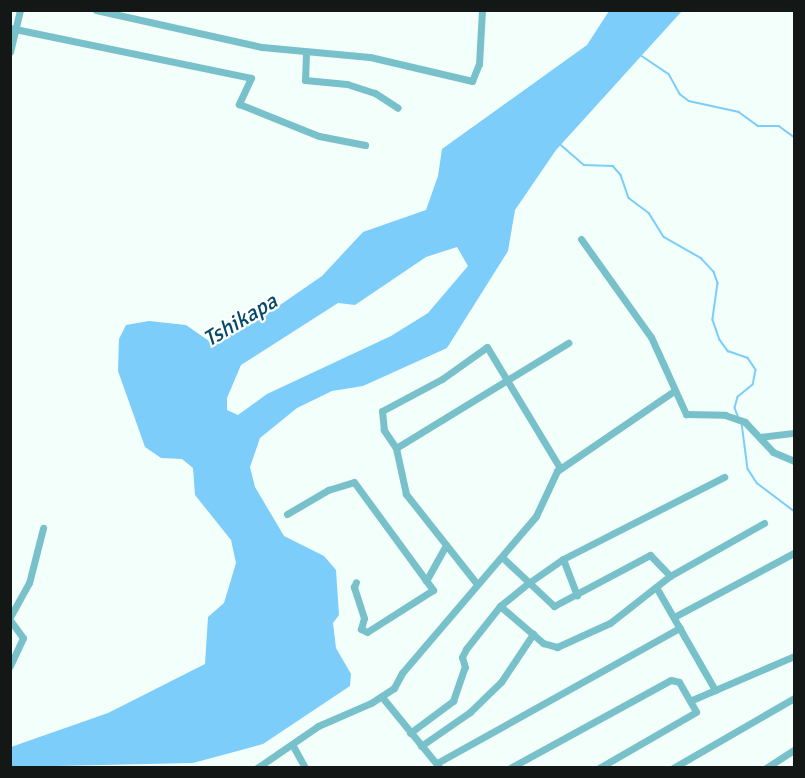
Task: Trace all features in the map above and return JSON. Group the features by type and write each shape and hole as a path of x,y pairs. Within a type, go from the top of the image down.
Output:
{"street":[{"path":"10,52 20,10"},
{"path":"96,10 262,47 306,53 370,57 472,81 479,64 482,10"},
{"path":"14,29 251,78 238,104 319,136 365,145"},
{"path":"306,53 305,80 355,86 398,108"},
{"path":"581,239 651,337 674,391 688,416 716,414 745,422 773,452 795,461"},
{"path":"396,447 507,382 568,343"},
{"path":"477,584 406,494 396,447 384,430 382,411 449,374 485,348 560,468"},
{"path":"257,768 293,746 318,726 382,697 394,688 402,673 536,516 560,468 674,391"},
{"path":"760,437 795,433"},
{"path":"410,733 453,701 465,667 462,657 500,606 563,559 724,477"},
{"path":"287,514 328,490 354,482 433,590 367,633 362,629 364,618 354,587 356,582"},
{"path":"500,606 549,647 557,647 610,623 670,576 764,523"},
{"path":"10,666 23,638 10,619 29,583 43,528"},
{"path":"426,581 446,545"},
{"path":"674,617 795,553"},
{"path":"502,558 554,606 650,555 670,576"},
{"path":"563,559 577,595"},
{"path":"656,587 715,690"},
{"path":"382,697 439,765 680,628"},
{"path":"421,746 470,712 501,682 533,634"},
{"path":"692,700 795,656"},
{"path":"510,768 671,680 679,682 692,700 696,712 599,768"},
{"path":"674,768 795,698"},
{"path":"293,746 305,768"},
{"path":"766,768 795,750"}],"water":[{"path":"609,11 682,11 556,150 515,210 508,251 447,348 363,386 332,391 297,408 260,438 250,467 255,487 284,536 324,556 336,570 339,615 333,623 336,648 351,674 350,686 263,744 193,763 11,767 11,747 108,713 205,664 208,617 224,603 236,563 231,540 195,495 193,468 182,459 161,458 145,447 118,371 119,339 126,325 149,321 186,325 209,341 254,323 322,276 363,232 426,210 438,176 442,149 587,45","holes":["457,247 468,266 428,313 391,336 267,394 238,415 227,410 227,398 241,365 338,303 355,305 426,257"]}],"waterway":[{"path":"642,56 669,74 680,94 689,101 739,112 758,126 779,126 794,137"},
{"path":"560,144 584,165 613,166 621,175 629,198 649,213 664,237 701,258 714,272 718,283 713,320 720,340 728,351 748,358 756,370 753,385 738,397 735,408 738,416"},
{"path":"742,423 748,469 757,483 794,511"}],"water label":[{"name":"Tshikapa","path":"240,320"}]}
